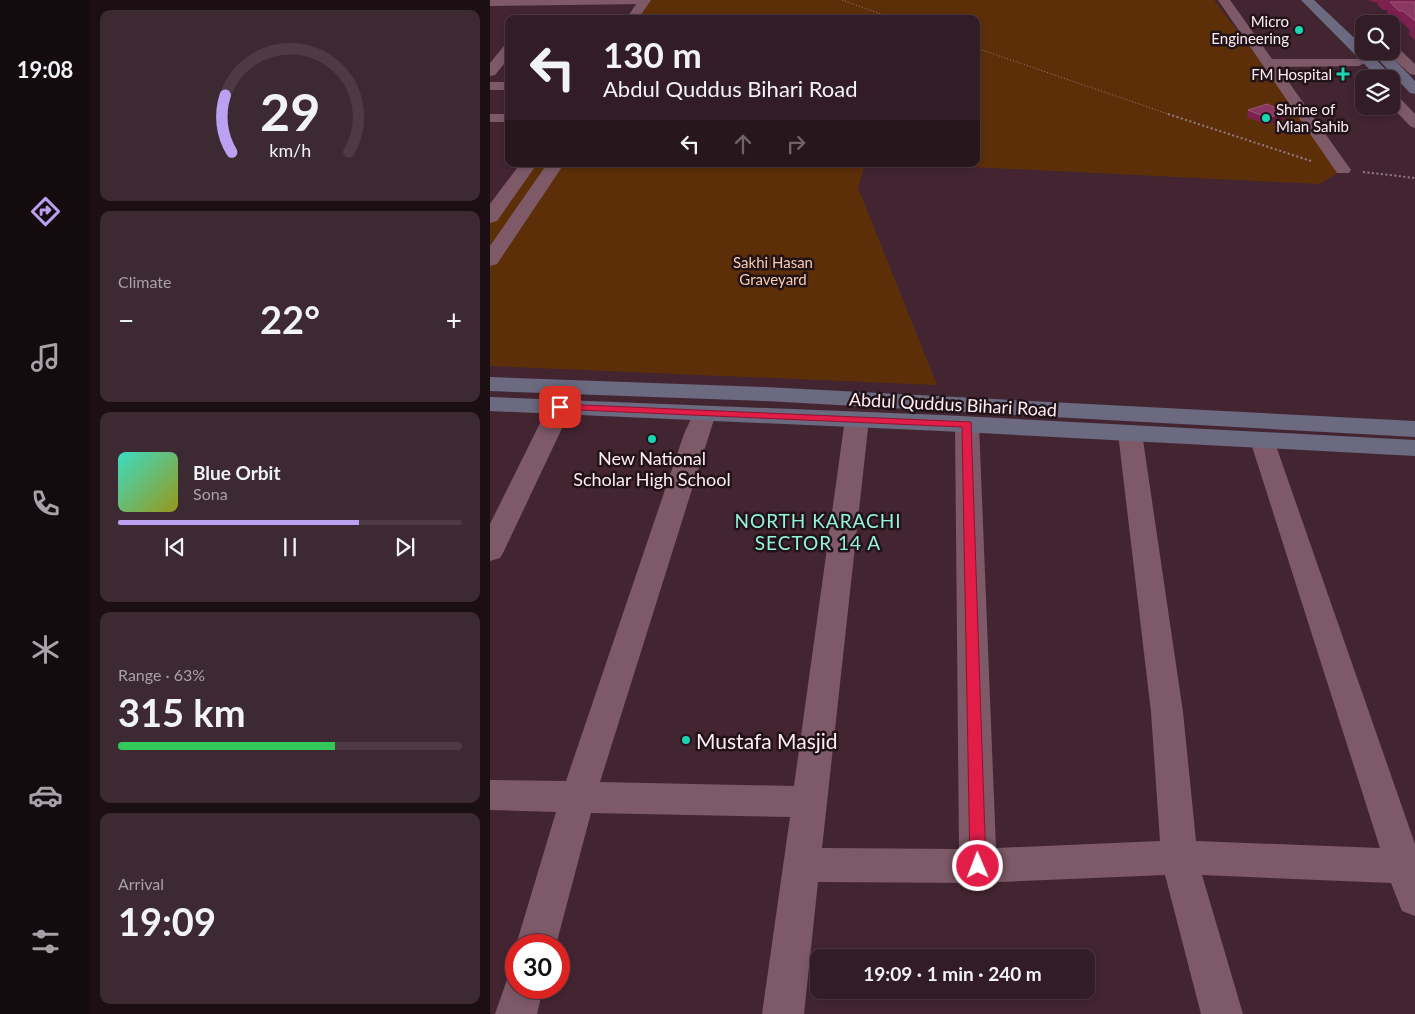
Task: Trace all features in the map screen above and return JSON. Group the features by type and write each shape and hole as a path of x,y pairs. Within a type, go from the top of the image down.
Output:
{"main road":[{"path":"1307,0 1347,37 1379,70"},
{"path":"1348,18 1355,25"},
{"path":"1387,60 1415,90"},
{"path":"1400,93 1415,109"},
{"name":"Abdul Quddus Bihari Road","path":"490,384 765,394 1413,446"},
{"name":"Abdul Quddus Bihari Road","path":"490,404 967,424 1413,446"}],"street":[{"path":"1224,0 1343,170"},
{"path":"538,13 549,1"},
{"path":"490,2 644,1"},
{"path":"635,15 644,1"},
{"path":"1347,37 1343,43 1367,70"},
{"path":"490,72 505,54"},
{"path":"1410,61 1415,72"},
{"path":"1268,63 1359,62"},
{"path":"490,86 505,86"},
{"path":"1400,107 1415,123"},
{"path":"490,118 505,118"},
{"path":"490,217 526,167"},
{"path":"490,260 553,167"},
{"path":"490,551 560,407"},
{"path":"539,934 578,797 704,413"},
{"path":"784,1014 803,865 808,802 857,419"},
{"path":"967,424 978,866"},
{"path":"1130,433 1167,712 1180,857 1222,1014"},
{"path":"803,865 978,866 1180,857 1411,877 1262,440"},
{"path":"490,795 808,802"},
{"path":"516,1014 520,999"}],"path":[{"path":"842,0 884,15"},
{"path":"980,49 1282,153 1343,170 1415,178"}],"green space":[{"path":"645,0 1214,0 1343,170 1319,184 974,167 980,167 980,15 635,15"},
{"name":"Sakhi Hasan Graveyard","path":"526,167 864,167 858,188 937,385 490,366 490,217"}],"building":[{"path":"1390,2 1415,2 1415,21 1403,11 1399,11"},
{"path":"1267,104 1286,112 1268,118 1248,110"}],"place":[{"name":"Micro Engineering","path":"1299,30"},
{"name":"FM Hospital","path":"1343,74"},
{"name":"Shrine of Mian Sahib","path":"1266,118"},
{"name":"New National Scholar High School","path":"652,439"},
{"name":"Mustafa Masjid","path":"686,740"}],"district":[{"name":"NORTH KARACHI SECTOR 14 A","path":"818,531"}],"route":[{"path":"560,407 967,424 978,866"}]}
